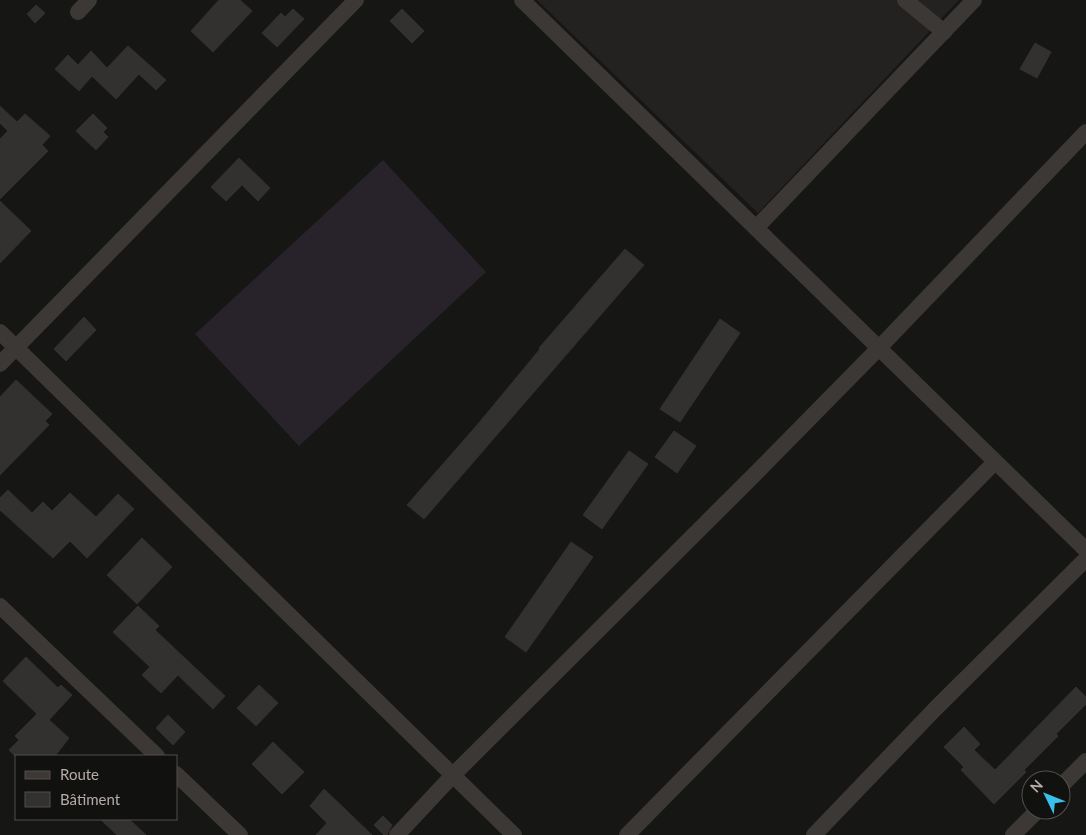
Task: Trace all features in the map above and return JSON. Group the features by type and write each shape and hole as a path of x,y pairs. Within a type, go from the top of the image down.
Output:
{"street":[{"path":"0,364 356,0"},
{"path":"522,0 1086,550"},
{"path":"905,0 944,32"},
{"path":"756,228 974,0"},
{"path":"398,835 453,776 878,349 1086,132"},
{"path":"0,332 514,835"},
{"path":"627,835 995,462"},
{"path":"814,835 935,709 1086,559"},
{"path":"0,606 156,755"},
{"path":"1071,776 1086,761"},
{"path":"178,776 240,835"},
{"path":"1013,835 1028,820"}],"shaded area":[{"path":"537,0 959,0 758,213"},
{"path":"383,160 486,272 299,446 195,334"}],"building":[{"path":"219,0 240,0 252,11 213,52 191,31"},
{"path":"36,5 45,13 35,23 27,14"},
{"path":"293,9 304,19 277,47 262,33 281,13 285,17"},
{"path":"402,9 424,31 412,43 390,21"},
{"path":"1035,43 1051,52 1037,78 1020,69"},
{"path":"128,46 166,80 156,90 139,74 116,99 92,76 79,91 55,69 68,55 78,65 91,51 107,68"},
{"path":"0,106 17,122 25,114 50,136 42,145 48,151 0,199 0,139 8,131 0,123"},
{"path":"93,114 107,128 103,132 108,137 96,150 76,131"},
{"path":"239,158 270,188 258,201 242,185 226,201 211,187"},
{"path":"0,201 31,231 0,263"},
{"path":"625,249 644,265 424,519 407,505 478,424 539,348"},
{"path":"84,317 96,330 66,361 54,349"},
{"path":"720,319 740,333 680,422 660,409"},
{"path":"16,380 52,414 45,421 49,425 0,475 0,397"},
{"path":"674,431 696,446 677,473 655,457"},
{"path":"629,451 648,464 602,529 583,515"},
{"path":"8,490 32,513 43,502 52,511 70,493 96,517 118,494 134,509 87,558 70,541 53,558 0,510 0,498"},
{"path":"142,538 172,567 137,604 107,575"},
{"path":"571,542 593,557 526,652 505,637"},
{"path":"138,606 159,626 155,630 225,696 213,709 178,675 161,693 142,675 150,667 113,632"},
{"path":"26,657 58,688 61,685 72,695 49,720 69,738 56,755 15,756 9,750 19,740 15,736 37,714 3,681"},
{"path":"259,685 278,703 256,726 237,708"},
{"path":"1076,687 1086,697 1086,704 1056,734 1058,736 1024,770 1021,770 1021,777 994,804 961,770 964,767 944,747 964,727 980,744 974,750 995,770"},
{"path":"168,715 185,732 173,745 156,728"},
{"path":"273,742 304,772 282,794 252,764"},
{"path":"324,789 372,835 316,835 327,823 310,806"},
{"path":"383,816 392,825 387,835 384,835 374,825"},
{"path":"101,820 130,820 146,835 117,835"}]}
